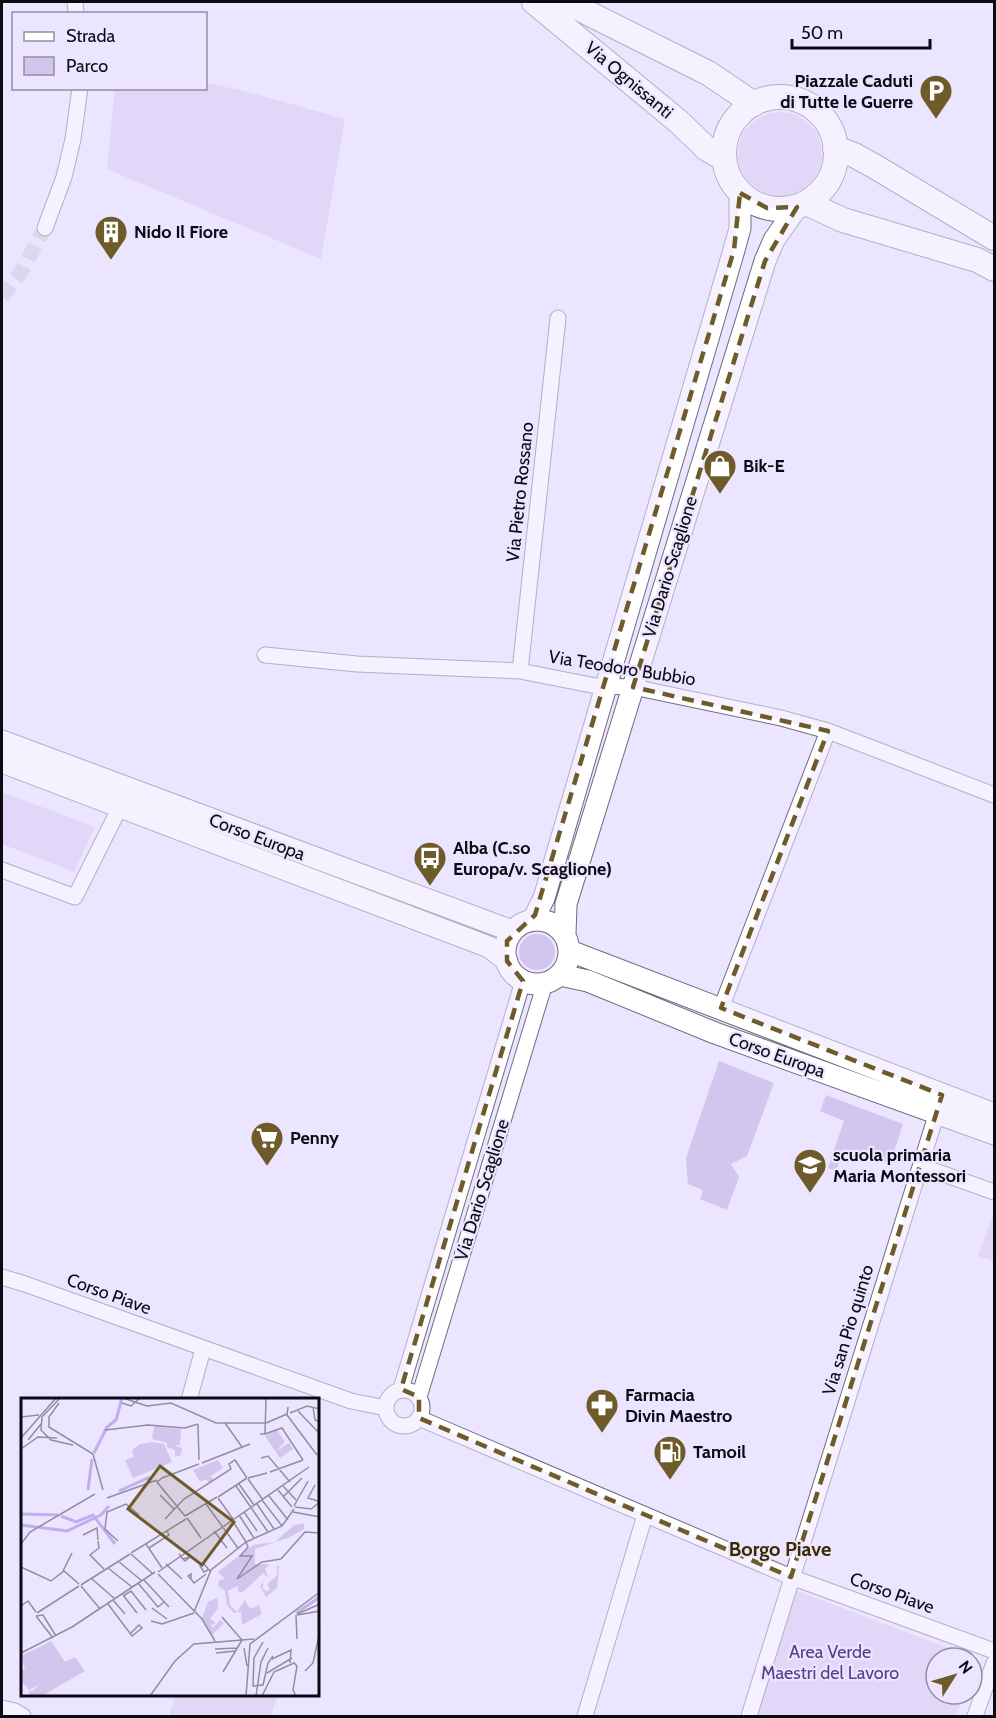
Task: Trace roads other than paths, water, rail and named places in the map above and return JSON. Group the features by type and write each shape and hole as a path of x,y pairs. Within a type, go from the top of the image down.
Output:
{"main road":[{"name":"Via Ognissanti","path":"534,2 679,122 707,149 724,159"},
{"name":"Via Ognissanti","path":"566,2 708,73 754,104"},
{"path":"780,97 806,104 818,111 830,130 835,148 835,164 829,180 819,193 802,205 782,210 766,208 740,193 729,177 724,159 725,142 731,127 741,113 754,104 780,97"},
{"path":"835,148 854,154 994,238"},
{"name":"Via Dario Scaglione","path":"521,926 535,915 544,898 734,250 740,228 740,193"},
{"path":"802,205 843,220 977,260 994,269"},
{"name":"Via Dario Scaglione","path":"567,943 566,904 765,261 774,240 802,205"},
{"name":"Corso Europa","path":"2,741 521,926"},
{"name":"Corso Europa","path":"2,762 479,943 507,961"},
{"path":"540,920 549,922 558,928 567,943 566,968 552,979 534,984 523,981 516,976 507,961 505,951 507,941 521,926 540,920"},
{"name":"Corso Europa","path":"567,943 939,1104 994,1134"},
{"name":"Corso Europa","path":"552,979 588,981 715,1033 939,1104 994,1114"}],"street":[{"path":"45,228 69,158 80,90"},
{"name":"Via Pietro Rossano","path":"520,671 558,318"},
{"name":"Via Teodoro Bubbio","path":"265,655 357,664 520,671 596,686 633,687 781,718 828,731 994,795"},
{"path":"721,1008 828,731"},
{"path":"2,870 75,897 115,817"},
{"name":"Via Dario Scaglione","path":"418,1397 552,979"},
{"name":"Via Dario Scaglione","path":"401,1389 523,981"},
{"name":"Via san Pio quinto","path":"748,1716 939,1104"},
{"path":"921,1166 994,1192"},
{"name":"Corso Piave","path":"2,1277 351,1401 386,1408 389,1419 398,1425 410,1425 419,1418 791,1577 994,1651"},
{"path":"190,1398 202,1349"},
{"path":"386,1408 388,1398 396,1391 401,1389 411,1391 418,1397 422,1408 419,1418"},
{"path":"585,1716 645,1515"},
{"path":"975,1716 994,1663"},
{"path":"2,1708 24,1716"}],"tunnel":[{"path":"2,297 21,272 45,228"}],"place":[{"name":"Piazzale Caduti di Tutte le Guerre","path":"936,120"},
{"name":"Nido Il Fiore","path":"111,261"},
{"name":"Bik-E","path":"720,495"},
{"name":"Alba (C.so Europa/v. Scaglione)","path":"430,887"},
{"name":"Penny","path":"267,1167"},
{"name":"scuola primaria Maria Montessori","path":"810,1194"},
{"name":"Farmacia Divin Maestro","path":"602,1434"},
{"name":"Tamoil","path":"670,1481"}],"district":[{"name":"Borgo Piave","path":"780,1549"}],"park label":[{"name":"Area Verde Maestri del Lavoro","path":"830,1662"}]}
